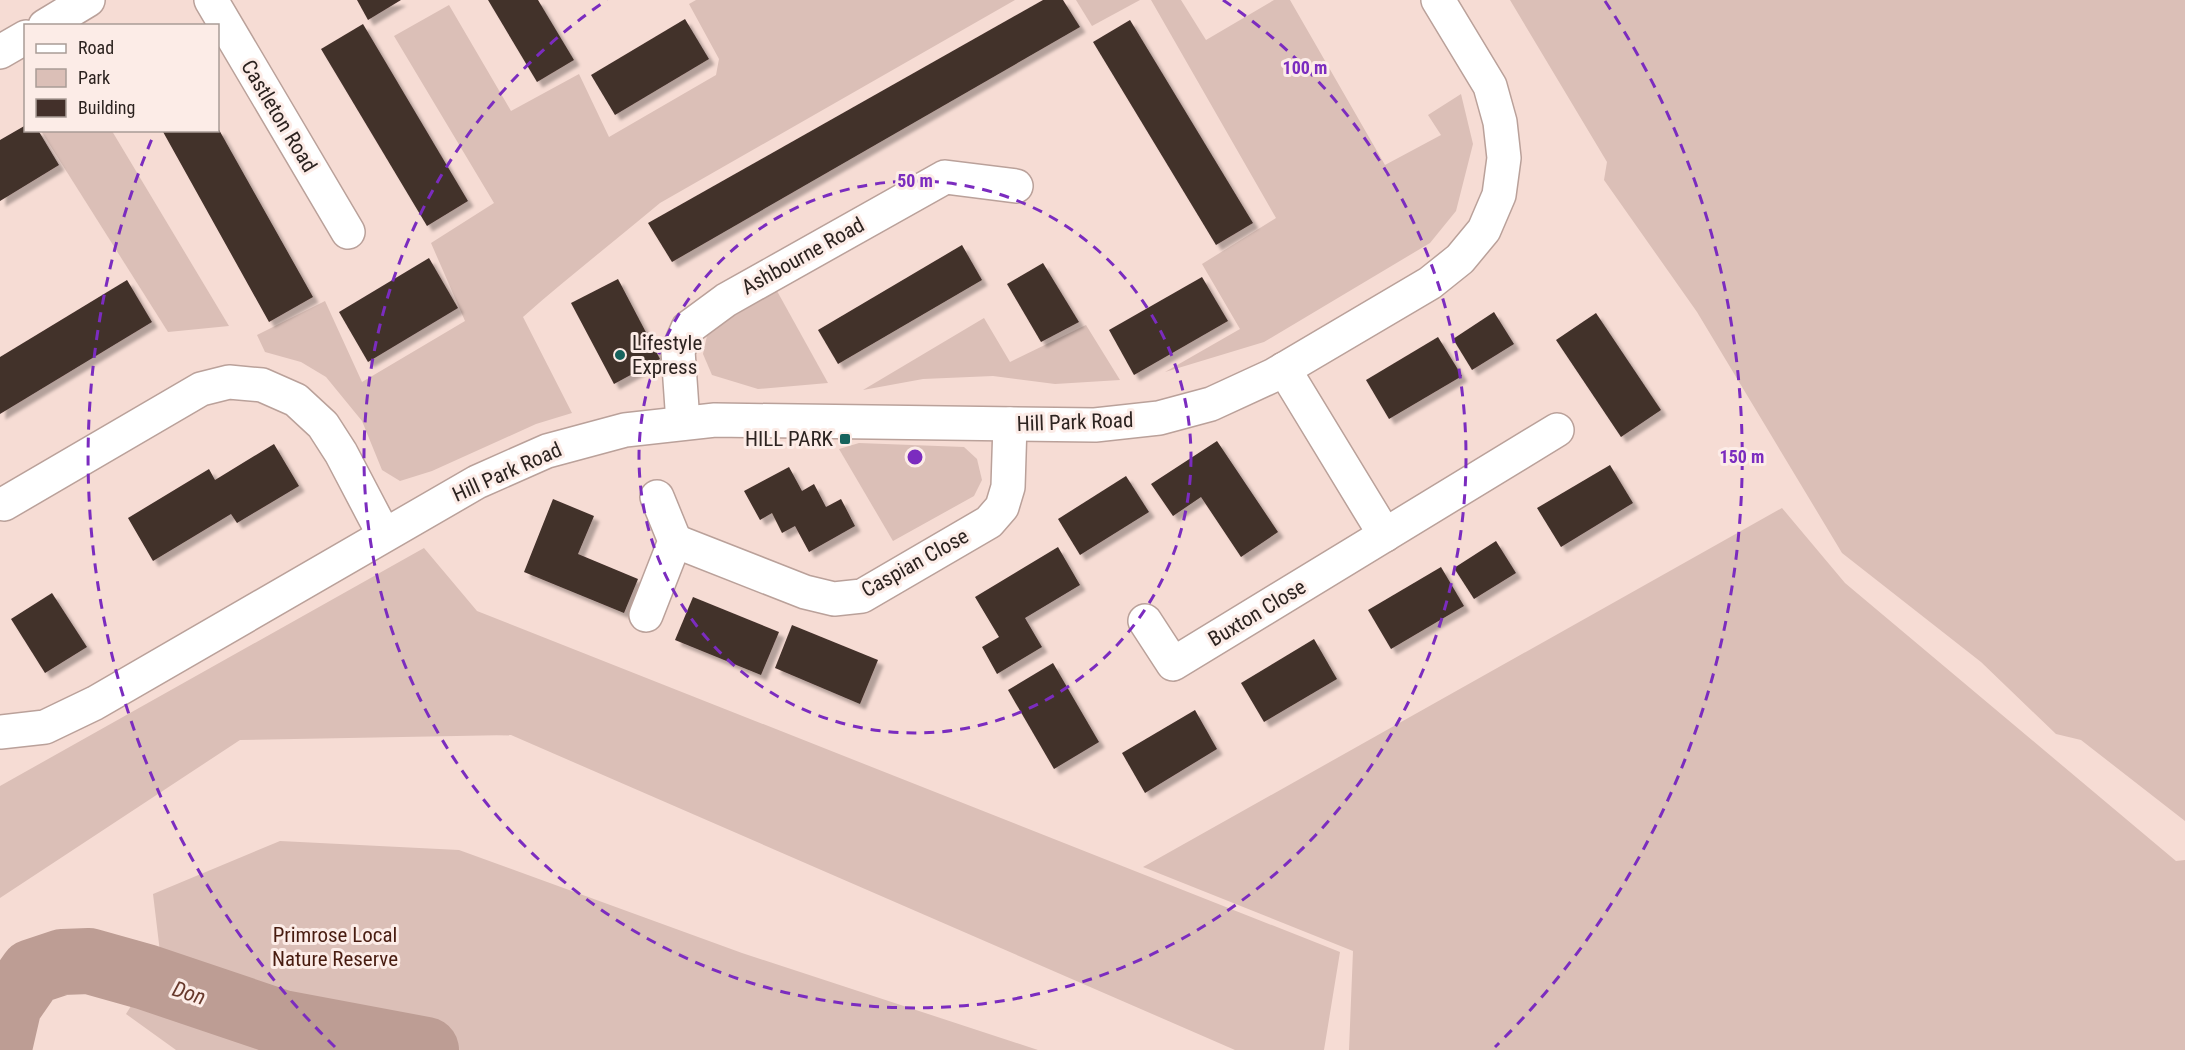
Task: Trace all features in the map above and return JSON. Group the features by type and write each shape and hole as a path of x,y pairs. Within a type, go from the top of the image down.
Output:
{"street":[{"path":"48,24 88,0"},
{"name":"Castleton Road","path":"211,0 348,232"},
{"name":"Hill Park Road","path":"0,732 45,727 95,703 477,482 547,451 625,430 715,420 1095,425 1159,418 1211,404 1284,369 1430,283 1460,259 1484,230 1499,195 1504,158 1500,122 1490,86 1438,0"},
{"path":"0,52 24,38"},
{"name":"Ashbourne Road","path":"683,423 678,351 688,327 726,300 945,177 1016,186"},
{"path":"1284,369 1385,535"},
{"path":"4,504 201,388 230,382 262,385 296,399 323,425 341,453 384,534"},
{"name":"Caspian Close","path":"675,541 805,592 834,599 862,596 989,522 1002,507 1008,487 1010,424"},
{"name":"Buxton Close","path":"1145,621 1173,664 1557,430"},
{"path":"646,615 675,541 657,497"}],"green space":[{"path":"696,0 1015,0 660,203 523,317 572,413 536,424 432,471 400,481 382,470 362,421 326,377 301,362 265,352 257,335 325,301 362,382 465,321 431,243 494,203 394,36 449,5 511,111 579,74 609,137 716,75 719,59 689,4"},
{"path":"1076,0 1140,0 1092,26"},
{"path":"1151,0 1181,0 1206,40 1274,0 1290,0 1385,165 1441,135 1428,115 1461,94 1473,144 1456,211 1430,243 1264,342 1165,372 1240,329 1202,264 1276,218"},
{"path":"1510,0 2185,0 2185,821 2081,740 2056,734 1981,662 1842,553 1697,312 1604,180 1607,162"},
{"path":"42,132 113,132 229,326 168,332"},
{"path":"777,291 828,383 758,389 712,375 703,354 708,331"},
{"path":"984,318 1010,362 1086,325 1120,380 1055,384 993,376 923,379 863,390"},
{"path":"859,443 964,447 977,459 982,480 974,496 893,541 839,449"},
{"path":"1782,508 1845,583 2176,861 2185,860 2185,1050 1349,1050 1353,951 1143,867"},
{"path":"424,548 477,611 1340,952 1324,1050 1235,1050 511,735 240,740 0,898 0,786"},
{"name":"Primrose Local Nature Reserve","path":"280,841 459,850 742,953 1038,1050 176,1050 126,1014 141,990 166,1002 153,894"}],"building":[{"path":"357,0 401,0 368,20"},
{"path":"488,0 538,0 574,60 537,82"},
{"path":"1043,0 1063,0 1080,27 672,262 648,223"},
{"path":"685,19 709,59 615,115 591,75"},
{"path":"1130,20 1253,223 1216,245 1093,42"},
{"path":"363,24 468,201 427,226 321,49"},
{"path":"24,126 24,132 39,132 59,165 0,201 0,140"},
{"path":"219,130 313,297 269,322 163,132 219,132"},
{"path":"962,245 982,280 838,364 818,330"},
{"path":"429,258 458,308 368,362 339,312"},
{"path":"1043,263 1079,322 1041,342 1007,284"},
{"path":"1202,277 1228,321 1134,375 1109,330"},
{"path":"618,279 660,359 614,384 571,303"},
{"path":"127,280 152,322 0,414 0,357"},
{"path":"1494,312 1514,344 1472,370 1453,339"},
{"path":"1596,313 1661,410 1621,437 1556,340"},
{"path":"1438,337 1462,376 1389,419 1366,380"},
{"path":"1217,441 1278,532 1241,557 1201,497 1173,516 1151,484"},
{"path":"274,444 299,486 237,523 231,514 153,561 128,518 209,469 215,480"},
{"path":"1610,465 1633,503 1561,547 1537,508"},
{"path":"789,467 802,491 814,484 826,507 841,499 855,526 809,552 795,526 782,533 772,513 760,520 744,491"},
{"path":"1126,476 1149,512 1080,555 1058,519"},
{"path":"553,499 594,516 578,554 638,579 624,613 524,572"},
{"path":"1496,541 1516,573 1474,599 1454,568"},
{"path":"1058,547 1080,585 1025,618 1042,647 997,674 982,647 999,637 975,597"},
{"path":"1441,567 1464,606 1391,649 1368,610"},
{"path":"52,593 87,647 45,673 11,619"},
{"path":"693,597 779,632 761,675 675,640"},
{"path":"792,625 878,660 860,704 775,668"},
{"path":"1314,639 1337,679 1264,722 1241,683"},
{"path":"1053,663 1099,742 1054,769 1008,690"},
{"path":"1195,710 1217,749 1145,793 1122,753"}],"waterway":[{"name":"Don","path":"0,1044 9,1005 32,972 62,962 89,961 146,977 282,1023 426,1050"}],"place":[{"name":"Lifestyle Express","path":"620,355"},
{"name":"HILL PARK","path":"845,439"}]}
